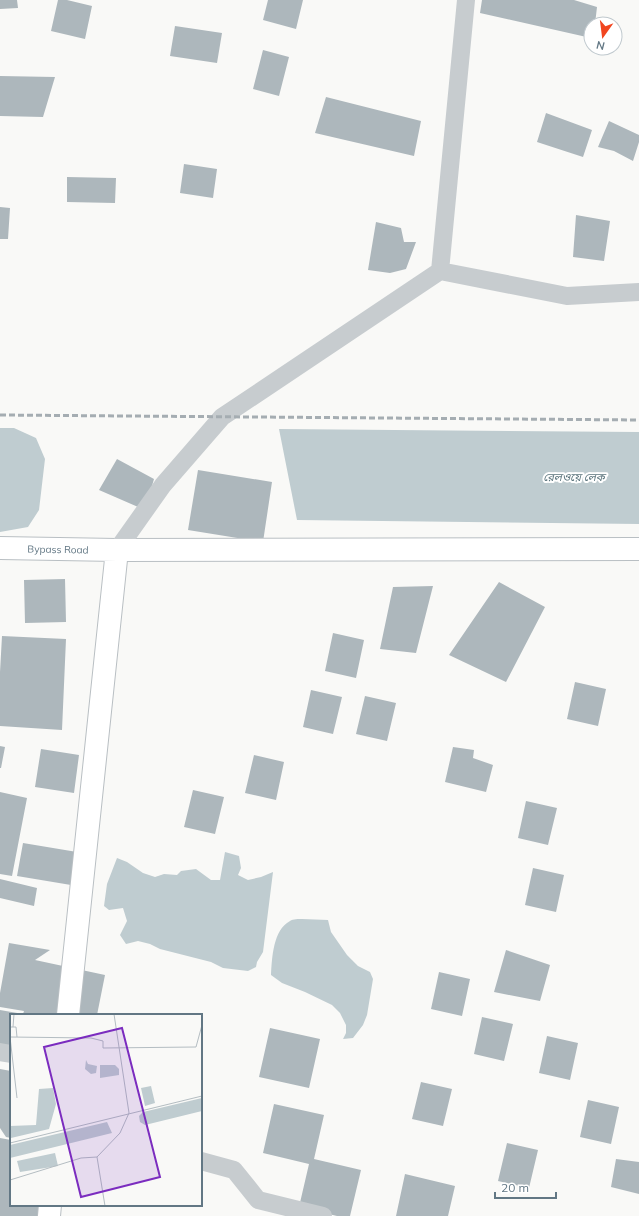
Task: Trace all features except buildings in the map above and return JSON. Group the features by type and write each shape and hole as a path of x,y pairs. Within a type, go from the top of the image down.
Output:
{"street":[{"path":"440,271 466,0"},
{"path":"68,1014 116,550 163,485 222,417 440,271 567,296 639,292"},
{"name":"Bypass Road","path":"0,548 116,550 639,549"},
{"path":"0,1052 10,1054"},
{"path":"202,1161 234,1170 258,1200 324,1216"},
{"path":"49,1216 50,1206"}],"water":[{"path":"0,428 14,428 36,438 45,459 39,510 28,527 0,532"},
{"name":"রেলওয়ে লেক","path":"279,429 639,432 639,524 297,520"},
{"path":"225,852 239,856 241,868 238,875 248,880 273,872 263,952 257,962 256,967 248,971 223,968 211,962 160,949 150,944 138,941 126,944 120,935 127,921 123,908 109,910 104,906 107,884 117,858 127,862 143,873 155,877 164,874 177,875 181,871 196,869 211,880 220,880"},
{"path":"294,919 328,920 331,932 347,955 358,966 370,972 373,979 367,1015 363,1025 353,1038 343,1039 346,1033 346,1025 340,1013 332,1005 282,983 271,975 274,945 280,931 284,925 290,921"}],"railway":[{"path":"0,415 639,420"}]}
